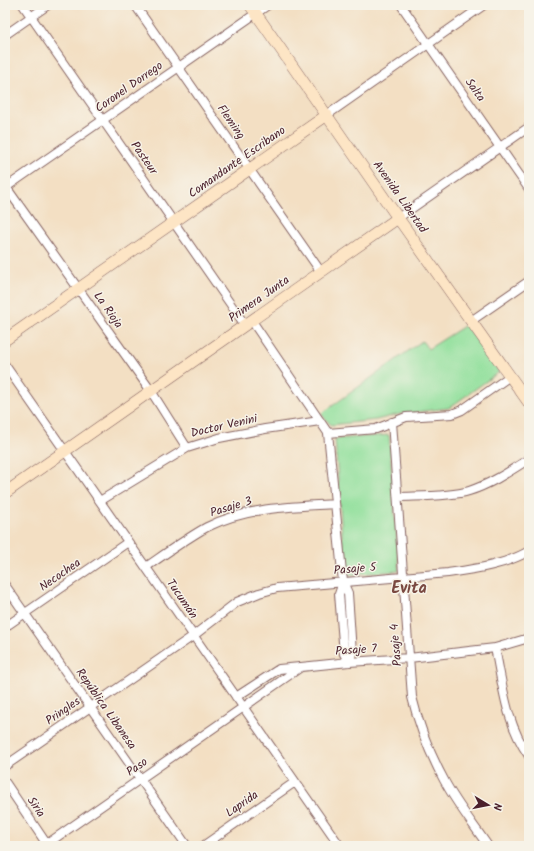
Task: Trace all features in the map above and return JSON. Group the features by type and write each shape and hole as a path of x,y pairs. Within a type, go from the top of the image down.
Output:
{"main road":[{"name":"Avenida Libertad","path":"253,9 529,403"},
{"name":"Comandante Escribano","path":"5,340 327,115"},
{"name":"Primera Junta","path":"5,493 398,218"}],"street":[{"name":"Pasteur","path":"23,5 174,222 328,433"},
{"path":"5,35 48,5"},
{"name":"Fleming","path":"135,5 321,272"},
{"name":"Coronel Dorrego","path":"6,188 179,67 253,9 268,5"},
{"name":"Salta","path":"401,5 529,189"},
{"name":"Comandante Escribano","path":"327,115 484,5"},
{"name":"Primera Junta","path":"398,218 529,127"},
{"name":"La Rioja","path":"6,188 151,391 187,448"},
{"path":"471,321 529,280"},
{"name":"Tucumán","path":"5,365 340,846"},
{"path":"349,662 352,653 348,593 343,582 328,433 376,429 406,417 452,414 462,410 510,376"},
{"name":"Doctor Venini","path":"100,501 187,448 219,438 265,429 320,421"},
{"name":"Pasaje 4","path":"392,422 402,577 412,697 428,746 444,780 455,799 488,846"},
{"path":"398,497 468,491 501,476 529,459"},
{"name":"Pasaje 3","path":"146,567 206,528 223,520 261,510 335,504"},
{"name":"Necochea","path":"5,627 128,542"},
{"name":"Pasaje 5","path":"193,636 237,602 259,592 277,588 471,570 510,560 529,552"},
{"name":"República Libanesa","path":"5,585 187,846"},
{"name":"Pringles","path":"5,766 193,636"},
{"name":"Pasaje 7","path":"243,707 301,667 409,658 495,648 529,638"},
{"path":"495,648 507,709 514,732 529,756"},
{"path":"236,697 279,669 301,667"},
{"name":"Paso","path":"46,845 243,707"},
{"name":"Siria","path":"5,782 46,845"},
{"name":"Laprida","path":"203,846 295,782"}],"green space":[{"path":"466,325 499,372 449,408 400,414 376,420 331,425 321,414 422,341 428,349"},
{"path":"389,435 399,571 345,575 335,439"}],"district":[{"name":"Evita","path":"409,588"}]}
